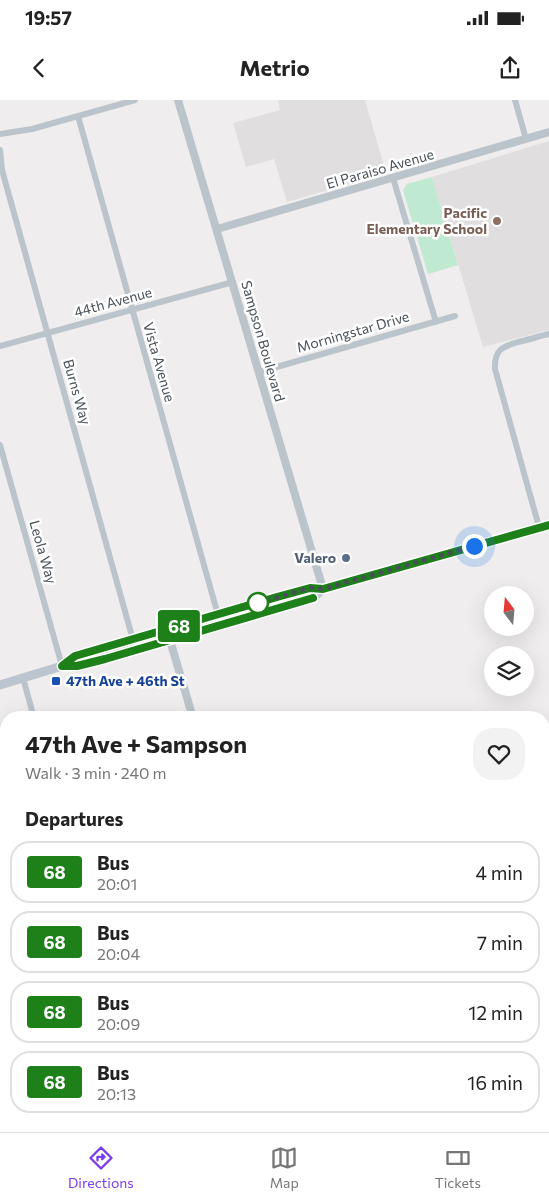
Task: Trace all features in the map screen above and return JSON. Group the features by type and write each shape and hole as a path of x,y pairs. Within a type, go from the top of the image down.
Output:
{"main road":[{"path":"62,666 75,656 218,614 310,588 323,589 549,524"},
{"path":"0,685 62,666 77,666 313,598 323,589"}],"street":[{"path":"0,134 32,129 135,100"},
{"name":"Sampson Boulevard","path":"178,100 323,589"},
{"path":"515,100 526,139"},
{"name":"Vista Avenue","path":"78,116 218,614"},
{"name":"El Paraiso Avenue","path":"217,229 549,132"},
{"name":"Burns Way","path":"0,150 2,170 133,640"},
{"path":"393,178 436,322"},
{"name":"44th Avenue","path":"0,346 233,282"},
{"name":"Morningstar Drive","path":"258,372 455,316"},
{"path":"540,527 494,362 498,353 508,344 549,334"},
{"name":"Leola Way","path":"0,445 62,666"},
{"path":"167,630 192,711"},
{"path":"77,666 90,658 128,646 133,640"},
{"path":"22,678 32,711"}],"shaded area":[{"path":"278,100 365,100 386,173 287,202 274,159 246,167 233,123 280,110"},
{"name":"Pacific Elementary School","path":"549,141 549,330 483,347 432,177"}],"green space":[{"path":"432,177 458,265 428,274 403,190 407,184"}],"bus line":[{"name":"68","path":"313,598 105,659 77,666 62,666 75,656 277,597 310,588 323,589 549,525"}],"place":[{"name":"Pacific Elementary School","path":"497,221"},
{"name":"Valero","path":"346,558"},
{"name":"47th Ave + 46th St","path":"56,681"}],"route":[{"path":"258,603 250,605 310,588 323,589 474,546"}]}
